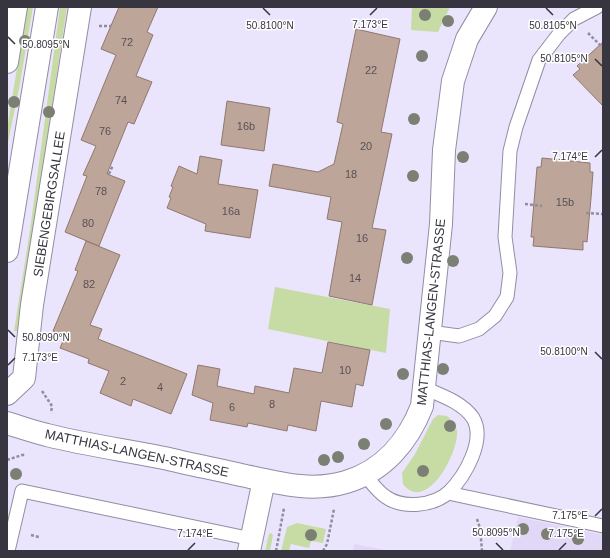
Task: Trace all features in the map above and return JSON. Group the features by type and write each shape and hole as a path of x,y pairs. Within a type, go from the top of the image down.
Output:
{"street":[{"path":"7,62 16,7"},
{"path":"7,251 47,7"},
{"name":"SIEBENGEBIRGSALLEE","path":"7,394 24,378 32,305 80,7"},
{"name":"MATTHIAS-LANGEN-STRASSE","path":"7,422 55,437 122,449 289,485 318,487 338,484 365,475 385,462 396,451 407,436 416,422 422,406 440,224 444,150 453,81 467,39 486,7"},
{"path":"250,545 264,480"}],"lane":[{"path":"430,332 459,336 480,329 495,316 507,297 510,273 505,230 510,151 516,127 539,60 559,34 574,19 597,7"},
{"path":"365,475 386,497 408,505 430,502 448,493 472,457 478,435 473,419 462,408 441,395 424,388"},
{"path":"8,551 22,491 250,545"},
{"path":"448,493 603,526"}],"path":[{"path":"109,174 113,165"},
{"path":"586,213 603,214"},
{"path":"323,551 327,544 338,484"},
{"path":"276,551 289,485"},
{"path":"468,498 480,528 482,551"}],"shaded area":[{"path":"518,517 603,535 603,551 510,551"},
{"path":"354,544 385,550 388,551 353,551"}],"green space":[{"path":"27,7 33,7 19,89 7,147 7,129"},
{"path":"60,7 67,7 18,331 14,331 30,230"},
{"path":"412,7 450,7 438,32 411,30"},
{"path":"275,287 390,309 386,353 268,329"},
{"path":"438,415 447,416 456,427 456,441 453,453 439,477 431,486 421,491 412,491 403,484 402,473 415,454 433,419"},
{"path":"297,523 326,529 323,543 311,541 309,548 291,544 289,551 281,551 287,527"},
{"path":"271,533 273,535 270,551 265,551 269,534"}],"building":[{"path":"119,7 158,7 147,32 153,35 136,76 152,82 134,124 128,122 107,174 125,181 99,246 65,232 87,176 83,175 96,146 81,140 116,55 101,49"},
{"path":"356,29 400,39 381,132 392,134 372,228 386,230 372,305 329,296 342,222 327,219 331,197 269,186 273,164 318,172 334,164 343,124 337,122"},
{"path":"603,42 603,106 573,75 580,69 577,66"},
{"path":"227,101 270,108 264,151 221,145"},
{"path":"200,156 222,160 218,184 258,190 250,238 205,231 206,224 167,208 173,187 171,186 179,166 197,174"},
{"path":"542,158 590,163 590,172 593,172 591,198 587,242 583,241 583,250 533,246 534,237 531,237 537,167 541,167"},
{"path":"86,241 120,255 90,325 102,329 98,339 187,374 171,414 133,399 131,406 100,393 109,371 88,363 89,359 60,348 65,336 53,331 78,271 75,270"},
{"path":"328,342 370,350 363,386 356,384 352,407 321,401 316,431 288,425 287,431 248,423 247,427 210,420 213,403 192,395 198,365 220,369 217,386 254,394 255,386 289,393 294,368 322,373"}]}
